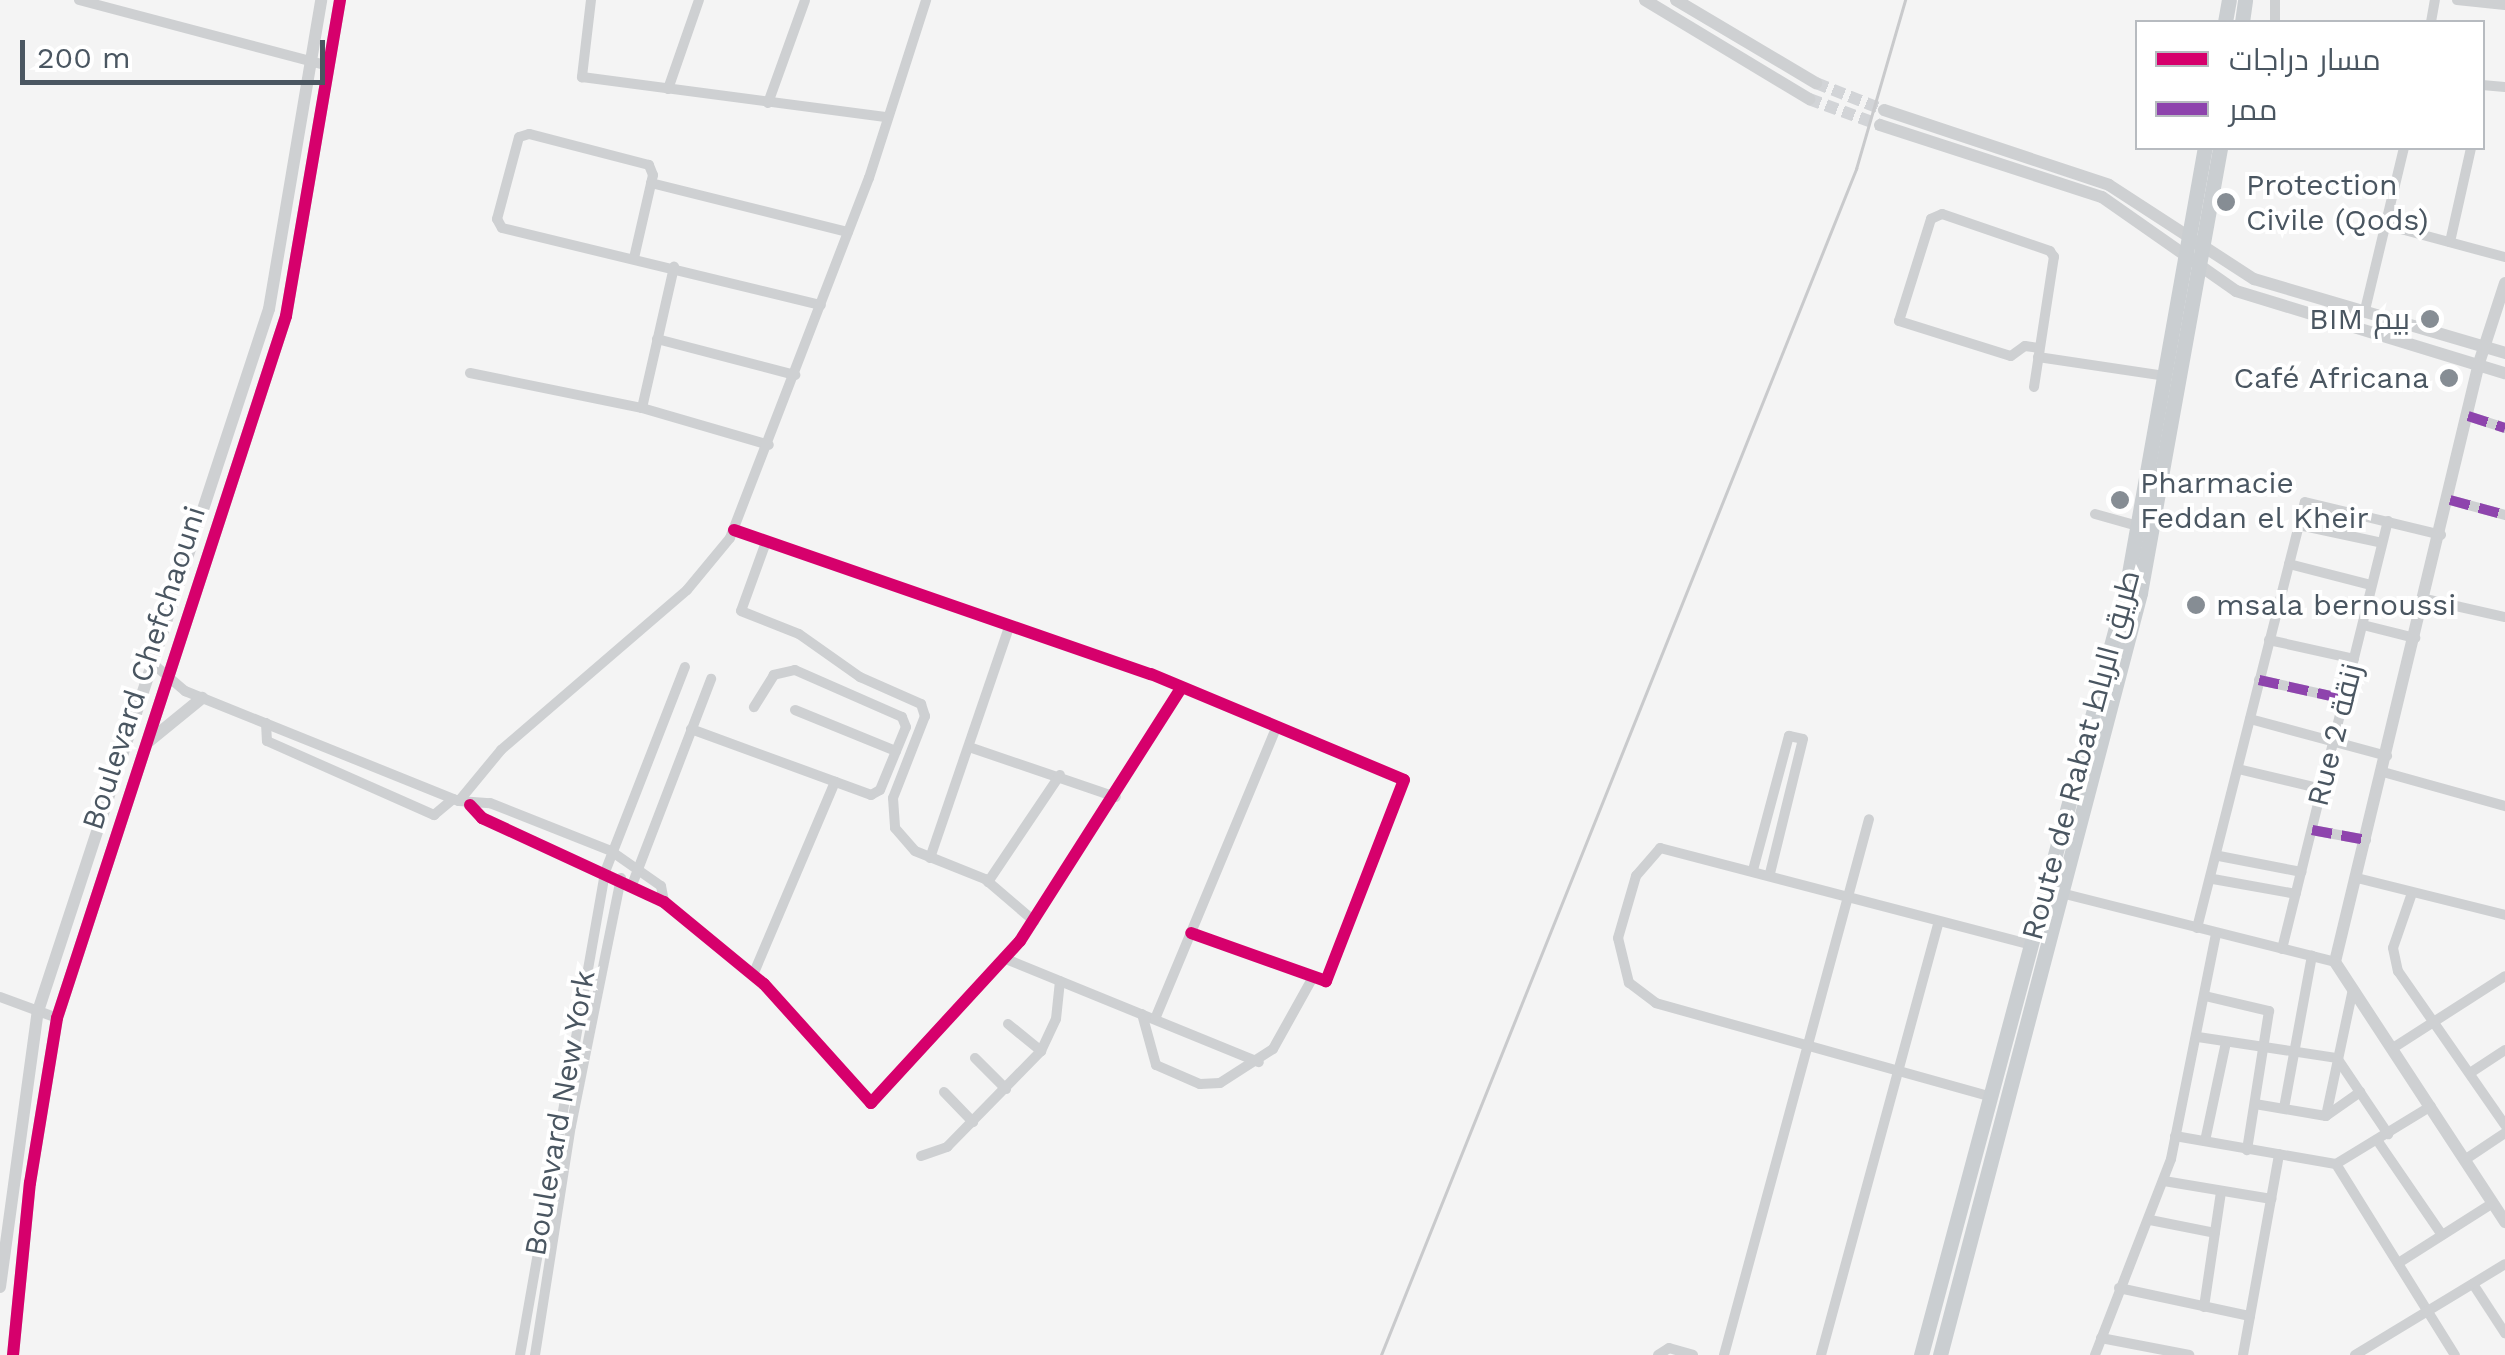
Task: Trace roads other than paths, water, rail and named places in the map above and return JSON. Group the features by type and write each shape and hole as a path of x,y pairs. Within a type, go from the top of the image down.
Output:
{"main road":[{"name":"Route de Rabat طريق الرباط","path":"1921,1355 2032,946 2056,892 2140,592 2200,269 2196,245 2205,150"},
{"name":"Route de Rabat طريق الرباط","path":"1940,1355 2056,892 2138,526 2186,258 2196,245 2220,150"}],"street":[{"path":"79,0 328,66"},
{"name":"Boulevard Chefchaouni","path":"0,1287 38,1010 150,661 270,309 320,0"},
{"name":"Boulevard Chefchaouni","path":"12,1355 57,1018 286,316 340,0"},
{"path":"592,0 582,78 885,118"},
{"path":"668,90 699,0"},
{"path":"768,103 804,0"},
{"path":"266,722 268,741 434,816 461,802 501,750 700,577 734,530 769,445 848,232 926,0"},
{"path":"1645,0 1810,99"},
{"path":"2456,0 2505,5"},
{"path":"1675,19 1679,2 1816,84"},
{"path":"1884,110 2109,185 2196,245 2254,278 2505,353"},
{"path":"1880,125 2102,197 2200,269 2249,296 2505,373"},
{"path":"634,258 651,183 647,163 525,134 517,140 497,219 506,230 821,305"},
{"path":"2364,310 2404,150"},
{"path":"2450,242 2471,150"},
{"path":"651,183 848,232"},
{"path":"2034,388 2039,353 2050,251 1942,214 1931,219 1899,322 2011,356 2025,346 2039,353 2166,376"},
{"path":"2386,225 2505,257"},
{"path":"642,408 674,267"},
{"path":"2335,962 2450,500 2479,363 2505,283"},
{"path":"657,339 795,375"},
{"path":"470,373 642,408 769,445"},
{"path":"2468,416 2505,428"},
{"path":"2197,928 2219,856 2299,525 2311,499 2441,535"},
{"path":"2450,500 2505,515"},
{"path":"2095,514 2138,526"},
{"name":"Rue 2 زنقة","path":"2282,949 2388,521"},
{"path":"2299,525 2382,543"},
{"path":"734,530 1180,688 1406,785 1330,977 1312,979 1191,933"},
{"path":"766,542 739,602 741,612 799,634 860,676 924,706 892,813 904,841 930,858 988,882 1034,921"},
{"path":"2289,564 2371,585"},
{"path":"2425,599 2505,617"},
{"path":"2363,625 2415,638"},
{"path":"930,858 1009,627"},
{"path":"2269,640 2354,659"},
{"path":"150,661 166,679 202,698 461,802 482,818 621,878 664,902 753,975 870,1104 1006,958 1034,921 1116,797 1180,688"},
{"name":"Boulevard New York","path":"520,1355 574,1024 605,872 685,667"},
{"path":"692,729 875,794 906,727 902,717 799,670 774,676 754,706"},
{"path":"632,885 711,679"},
{"path":"2260,680 2344,699"},
{"path":"146,744 202,698"},
{"path":"794,710 896,750"},
{"path":"2250,719 2387,756"},
{"path":"1155,1019 1276,728"},
{"path":"1753,870 1789,736 1803,739 1770,873"},
{"path":"968,747 1116,797"},
{"path":"2238,769 2322,789"},
{"path":"2383,772 2505,806"},
{"path":"988,882 1060,775"},
{"path":"753,975 835,782"},
{"path":"1774,794 1788,798"},
{"path":"461,802 490,804 611,851 638,866 661,886 664,902"},
{"path":"1724,1355 1870,819"},
{"path":"2312,830 2366,840"},
{"path":"91,846 111,852"},
{"path":"1992,1097 1656,1003 1621,969 1618,938 1636,876 1651,853 1660,848 1770,873 2032,946"},
{"path":"2219,856 2301,872"},
{"name":"Boulevard New York","path":"535,1355 571,1126 621,878"},
{"path":"2357,878 2505,914"},
{"path":"2213,879 2296,894"},
{"path":"2056,892 2335,962 2505,1222"},
{"path":"2412,893 2394,960 2505,1125"},
{"path":"1821,1355 1939,922"},
{"path":"2096,1355 2164,1181 2198,1037 2216,933"},
{"path":"2284,1108 2312,956"},
{"path":"1006,958 1259,1062"},
{"path":"2393,1048 2505,976"},
{"path":"1142,1014 1150,1057 1160,1068 1213,1084 1259,1062 1284,1038 1312,979"},
{"path":"921,1156 947,1147 1041,1051 1056,1019 1060,980"},
{"path":"2326,1116 2353,990"},
{"path":"2205,996 2269,1011 2247,1150"},
{"path":"0,997 57,1018"},
{"path":"574,1024 589,1028"},
{"path":"1008,1024 1041,1051"},
{"path":"2198,1037 2337,1058 2442,1235"},
{"path":"2204,1141 2226,1042"},
{"path":"2470,1073 2505,1050"},
{"path":"975,1058 1006,1089"},
{"path":"944,1092 974,1122"},
{"path":"2255,1104 2326,1116 2360,1092"},
{"path":"2176,1136 2336,1164 2431,1106"},
{"path":"558,1123 571,1126"},
{"path":"2466,1159 2505,1133"},
{"path":"2243,1355 2279,1154"},
{"path":"2336,1164 2455,1355"},
{"path":"2164,1181 2271,1199"},
{"path":"2204,1307 2221,1192"},
{"path":"2400,1262 2492,1202"},
{"path":"2150,1220 2215,1233"},
{"path":"2356,1355 2505,1264"},
{"path":"1,1277 20,1278"},
{"path":"2473,1284 2505,1333"},
{"path":"2119,1288 2250,1316"},
{"path":"526,1314 542,1314"},
{"path":"2101,1338 2190,1355"},
{"path":"1658,1355 1669,1348 1693,1355"}],"tunnel":[{"path":"1816,83 1884,110"},
{"path":"1809,99 1880,125"}],"railway":[{"path":"1381,1355 1856,169 1905,0"}],"place":[{"name":"Protection Civile (Qods)","path":"2226,202"},
{"name":"BIM بيم","path":"2430,319"},
{"name":"Café Africana","path":"2449,378"},
{"name":"Pharmacie Feddan el Kheir","path":"2120,500"},
{"name":"msala bernoussi","path":"2196,605"}]}
